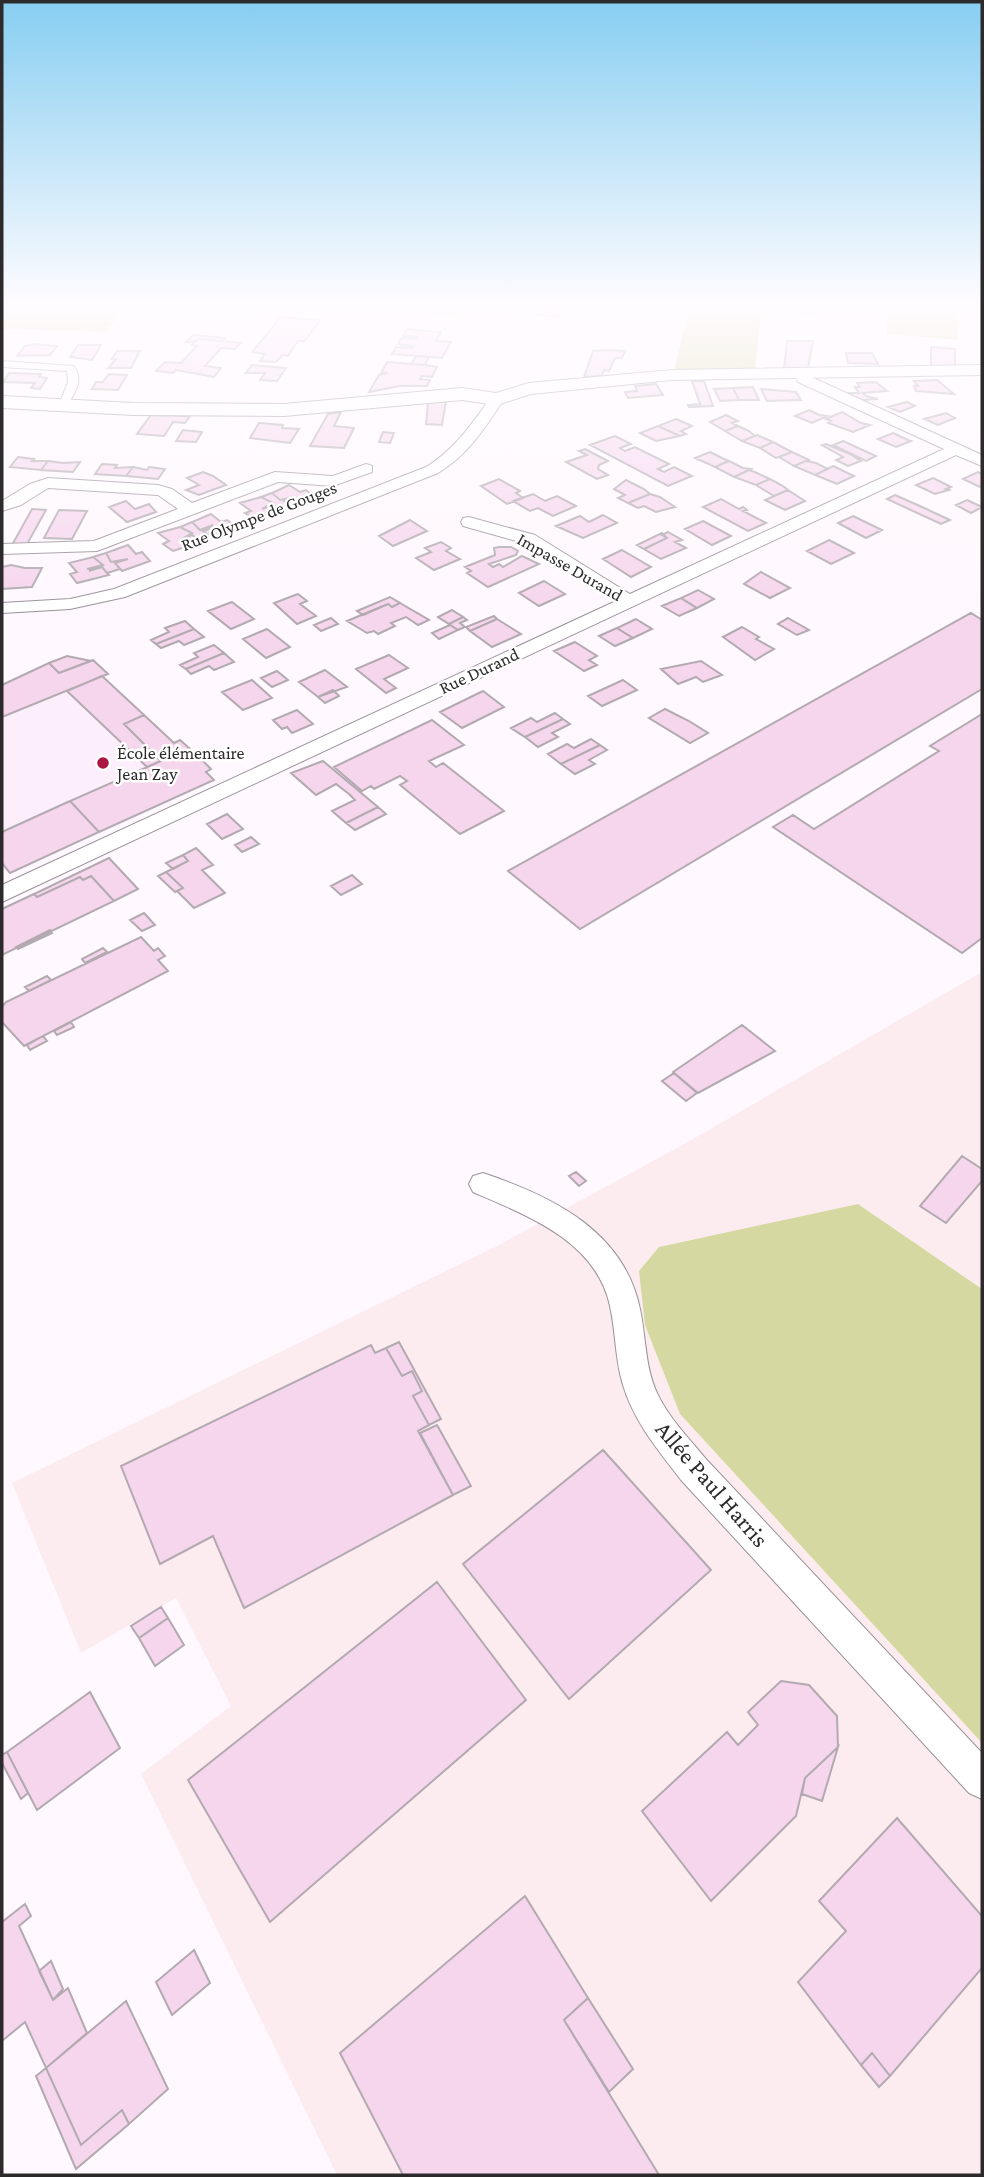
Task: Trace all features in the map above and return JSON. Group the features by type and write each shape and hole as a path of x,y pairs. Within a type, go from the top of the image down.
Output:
{"street":[{"path":"90,407 263,410 337,407"},
{"name":"Rue Olympe de Gouges","path":"2,608 70,604 119,593 404,482 450,459 490,407"},
{"path":"864,407 982,461"},
{"name":"Rue Durand","path":"2,894 957,449"},
{"path":"2,549 59,550 97,546 275,477 299,476 322,482 337,481 366,469"},
{"path":"2,506 13,503 33,488 48,483 158,490 166,492 191,510"},
{"name":"Impasse Durand","path":"469,522 529,539 629,601"},
{"name":"Allée Paul Harris","path":"484,1184 572,1227 608,1264 620,1287 638,1384 653,1416 693,1469 982,1780"}],"shaded area":[{"name":"École élémentaire Jean Zay","path":"67,656 93,660 108,674 103,677 174,743 180,740 211,769 206,772 214,780 8,874 2,867 2,685"},
{"path":"982,972 982,1289 858,1204 680,1414 982,1743 982,2175 337,2175 141,1774 231,1706 176,1598 81,1653 12,1483 497,1246 686,1143"}],"green space":[{"path":"858,1204 982,1289 982,1743 680,1414 645,1325 639,1271 659,1247"}],"building":[{"path":"428,407 445,407 442,425 426,424"},
{"path":"890,407 914,407 900,412"},
{"path":"809,410 827,416 812,423 795,416"},
{"path":"341,412 334,426 354,428 344,448 310,446 328,414"},
{"path":"842,412 870,425 853,432 828,423 831,421 826,419"},
{"path":"946,413 955,418 938,425 924,419"},
{"path":"151,415 190,416 185,423 173,422 164,436 137,434"},
{"path":"726,415 738,421 732,423 738,426 725,431 710,422"},
{"path":"676,419 692,426 681,431 686,434 680,436 658,426"},
{"path":"259,423 299,429 290,443 250,438"},
{"path":"658,426 680,436 656,441 640,433"},
{"path":"738,426 755,436 742,441 725,431"},
{"path":"183,430 202,432 196,442 176,441"},
{"path":"383,432 394,433 390,443 379,442"},
{"path":"893,433 911,441 896,447 878,439"},
{"path":"757,435 773,442 760,448 742,441"},
{"path":"615,436 631,444 620,448 625,451 635,447 669,464 658,469 664,472 674,467 692,476 668,486 590,445"},
{"path":"843,441 876,456 866,461 833,445"},
{"path":"773,442 792,452 776,458 760,448"},
{"path":"826,444 861,461 848,466 836,460 843,457 822,445"},
{"path":"585,449 608,461 599,465 598,469 608,475 597,479 566,462 587,455 579,451"},
{"path":"710,452 729,461 715,467 695,458"},
{"path":"792,452 809,460 794,466 779,457"},
{"path":"18,457 34,459 32,461 48,461 41,470 10,467"},
{"path":"48,461 80,462 73,472 41,470"},
{"path":"729,461 751,469 734,477 715,467"},
{"path":"806,461 828,469 815,475 794,466"},
{"path":"102,464 117,465 115,468 133,467 126,476 95,474"},
{"path":"833,466 854,476 837,484 815,475"},
{"path":"133,467 147,470 149,467 165,469 158,479 126,476"},
{"path":"749,470 770,479 756,485 734,477"},
{"path":"203,472 226,485 199,495 186,490 199,485 187,478"},
{"path":"978,472 982,474 982,488 963,479"},
{"path":"933,478 951,487 935,494 916,485"},
{"path":"499,479 520,491 516,493 523,498 507,504 481,486"},
{"path":"770,479 788,490 774,496 756,485"},
{"path":"626,480 650,494 628,503 618,498 625,495 614,489"},
{"path":"289,485 300,492 306,490 316,497 293,507 284,501 294,497 280,500 272,493"},
{"path":"788,490 805,501 785,510 765,500"},
{"path":"272,493 280,500 294,497 284,501 290,506 280,510 273,505 262,509 273,503 261,497"},
{"path":"533,494 545,501 557,496 576,506 553,516 538,508 530,511 513,501"},
{"path":"650,494 675,507 656,512 628,503"},
{"path":"895,495 950,520 941,524 887,499"},
{"path":"261,497 273,503 262,509 273,505 283,511 256,520 245,513 251,511 240,503"},
{"path":"721,499 739,509 743,507 747,510 743,511 766,523 748,531 703,507"},
{"path":"967,500 982,507 971,513 956,505"},
{"path":"126,501 135,509 149,504 156,512 127,522 109,507"},
{"path":"32,509 46,510 26,546 12,545"},
{"path":"59,510 87,511 72,539 44,538"},
{"path":"211,514 221,522 227,520 237,527 212,538 203,531 213,525 200,530 192,522"},
{"path":"603,515 617,523 583,538 556,526 580,516 589,522"},
{"path":"853,516 882,530 866,538 838,523"},
{"path":"410,520 427,531 393,546 379,536"},
{"path":"703,521 731,536 712,545 685,529"},
{"path":"192,522 200,530 215,527 203,531 210,536 199,540 192,535 180,540 192,533 180,527"},
{"path":"180,527 192,533 180,540 192,535 202,542 173,551 163,544 169,541 158,533"},
{"path":"668,532 682,540 675,542 686,548 661,559 644,549 667,538 662,535"},
{"path":"662,533 667,538 644,549 637,545"},
{"path":"829,540 854,553 831,564 807,551"},
{"path":"441,542 451,548 446,551 460,559 434,570 416,558 431,552 425,548"},
{"path":"128,545 136,554 142,552 150,561 122,571 115,563 128,559 111,562 106,553"},
{"path":"511,547 518,551 516,555 489,564 493,567 499,564 503,567 522,556 539,564 488,587 467,573 471,571 465,567 495,555 494,548"},
{"path":"622,550 651,567 631,577 603,559"},
{"path":"106,553 111,562 128,559 115,563 120,569 107,573 102,567 89,571 103,565 93,557"},
{"path":"93,557 103,565 87,569 102,567 109,575 77,583 70,574 77,572 69,563"},
{"path":"11,565 42,568 32,587 2,589 2,567"},
{"path":"761,572 790,588 770,598 744,584"},
{"path":"544,581 565,594 539,606 519,593"},
{"path":"698,590 714,599 697,608 681,598"},
{"path":"298,594 307,601 300,604 316,616 297,624 274,603"},
{"path":"390,597 400,603 392,607 388,604 363,615 357,611"},
{"path":"681,598 697,608 679,616 662,606"},
{"path":"232,602 254,619 231,629 208,611"},
{"path":"400,603 429,620 418,625 406,617 391,623 395,626 378,634 374,631 367,633 347,621 388,604 392,607"},
{"path":"452,610 463,617 449,624 438,617"},
{"path":"971,613 982,620 982,689 580,929 508,871"},
{"path":"494,616 497,619 470,631 466,627"},
{"path":"463,617 467,620 460,623 465,627 458,630 449,624"},
{"path":"331,618 338,624 321,631 314,625"},
{"path":"788,618 809,630 797,635 778,624"},
{"path":"497,619 521,634 492,647 470,631"},
{"path":"636,619 652,629 633,638 617,628"},
{"path":"185,621 194,629 156,644 151,640 169,632 165,628"},
{"path":"450,625 458,630 439,639 432,633"},
{"path":"742,627 774,649 755,660 723,637"},
{"path":"617,628 633,638 615,646 599,636"},
{"path":"194,629 204,637 184,645 179,641 161,648 156,644"},
{"path":"267,629 290,647 266,658 243,639"},
{"path":"575,642 597,656 589,660 597,665 584,671 554,651"},
{"path":"214,645 224,653 186,669 180,665 198,657 194,653"},
{"path":"224,653 234,662 214,670 209,666 191,674 186,669"},
{"path":"389,655 408,668 384,679 396,688 386,693 356,669"},
{"path":"67,656 91,661 59,673 49,663"},
{"path":"93,660 108,674 2,717 2,685 49,663 59,673"},
{"path":"701,661 722,675 703,682 696,677 678,684 661,669"},
{"path":"325,670 347,687 318,697 299,682"},
{"path":"277,671 288,680 272,687 261,678"},
{"path":"102,676 144,715 124,724 161,761 147,767 67,691"},
{"path":"252,680 272,698 243,710 222,692"},
{"path":"623,680 637,690 602,706 588,696"},
{"path":"333,690 339,696 325,703 318,697"},
{"path":"483,691 504,707 462,728 440,712"},
{"path":"665,709 708,733 690,743 649,718"},
{"path":"297,710 313,724 292,733 287,727 282,729 273,720"},
{"path":"555,713 563,719 525,737 511,728 531,718 537,722"},
{"path":"982,714 982,938 962,953 773,827 793,815 814,829 939,751 930,746"},
{"path":"144,715 174,743 180,740 198,756 211,769 206,772 214,780 99,832 70,801 161,761 124,724"},
{"path":"563,719 570,724 552,733 558,737 538,747 525,737"},
{"path":"432,720 464,745 429,761 436,767 443,763 504,811 460,834 400,785 407,781 400,776 374,789 371,786 362,791 334,767"},
{"path":"591,739 600,745 561,764 548,754 567,744 574,748"},
{"path":"600,745 607,750 589,760 595,764 575,774 561,764"},
{"path":"323,761 378,807 346,823 332,811 355,800 349,794 336,784 316,795 291,773"},
{"path":"70,801 99,832 10,873 2,863 2,832"},
{"path":"378,807 386,814 355,830 346,823"},
{"path":"227,814 243,829 222,839 207,824"},
{"path":"251,837 259,844 242,852 235,845"},
{"path":"196,848 213,865 202,870 225,893 194,908 177,891 183,888 166,872 188,861 183,855"},
{"path":"183,855 188,861 173,869 166,863"},
{"path":"109,858 138,889 114,901 91,876 83,880 80,877 37,897 34,894"},
{"path":"166,872 183,888 175,892 158,876"},
{"path":"352,875 362,884 341,895 331,886"},
{"path":"91,876 114,901 2,955 2,909 34,894 37,897 80,877 83,880"},
{"path":"144,913 155,925 142,931 130,920"},
{"path":"50,930 52,933 18,949 16,947"},
{"path":"141,937 154,951 158,948 165,956 158,960 168,971 24,1046 2,1022 2,1007 6,1002"},
{"path":"103,948 107,952 85,963 82,959"},
{"path":"47,976 51,980 29,991 25,987"},
{"path":"71,1022 74,1027 57,1035 54,1031"},
{"path":"742,1025 775,1051 698,1093 673,1072"},
{"path":"43,1036 47,1041 30,1050 27,1045"},
{"path":"674,1073 697,1093 686,1101 662,1081"},
{"path":"962,1156 982,1169 982,1181 946,1223 920,1206"},
{"path":"576,1172 586,1181 579,1186 569,1176"},
{"path":"399,1342 441,1419 429,1425 413,1396 422,1391 412,1371 402,1376 386,1348"},
{"path":"371,1345 375,1353 386,1348 402,1376 412,1371 422,1391 413,1396 429,1425 418,1431 453,1495 244,1608 213,1536 160,1564 121,1466"},
{"path":"437,1425 471,1486 453,1495 420,1433"},
{"path":"603,1450 711,1570 569,1699 463,1564"},
{"path":"437,1582 526,1700 270,1922 188,1780"},
{"path":"161,1607 168,1618 139,1638 131,1626"},
{"path":"168,1618 184,1645 155,1666 139,1638"},
{"path":"781,1681 809,1685 837,1716 838,1747 805,1778 796,1816 711,1901 642,1811 727,1732 738,1745 758,1725 748,1712"},
{"path":"90,1692 120,1748 37,1810 7,1752"},
{"path":"838,1747 822,1801 802,1794 805,1778"},
{"path":"7,1752 28,1793 21,1799 2,1763 2,1755"},
{"path":"897,1818 982,1916 982,1968 890,2076 872,2053 861,2065 798,1982 846,1931 819,1901"},
{"path":"525,1896 588,1998 564,2020 659,2175 403,2175 340,2053"},
{"path":"25,1904 31,1916 19,1926 53,2000 68,1988 87,2033 46,2068 25,2022 2,2041 2,1922"},
{"path":"194,1950 210,1983 172,2015 156,1982"},
{"path":"51,1961 63,1989 53,2000 39,1971"},
{"path":"588,1998 633,2069 609,2092 564,2020"},
{"path":"126,2001 168,2089 129,2124 122,2110 81,2145 46,2068"},
{"path":"872,2053 890,2076 879,2087 861,2065"},
{"path":"46,2068 81,2145 122,2110 129,2124 76,2169 36,2076"}],"place":[{"name":"École élémentaire Jean Zay","path":"103,763"}]}
